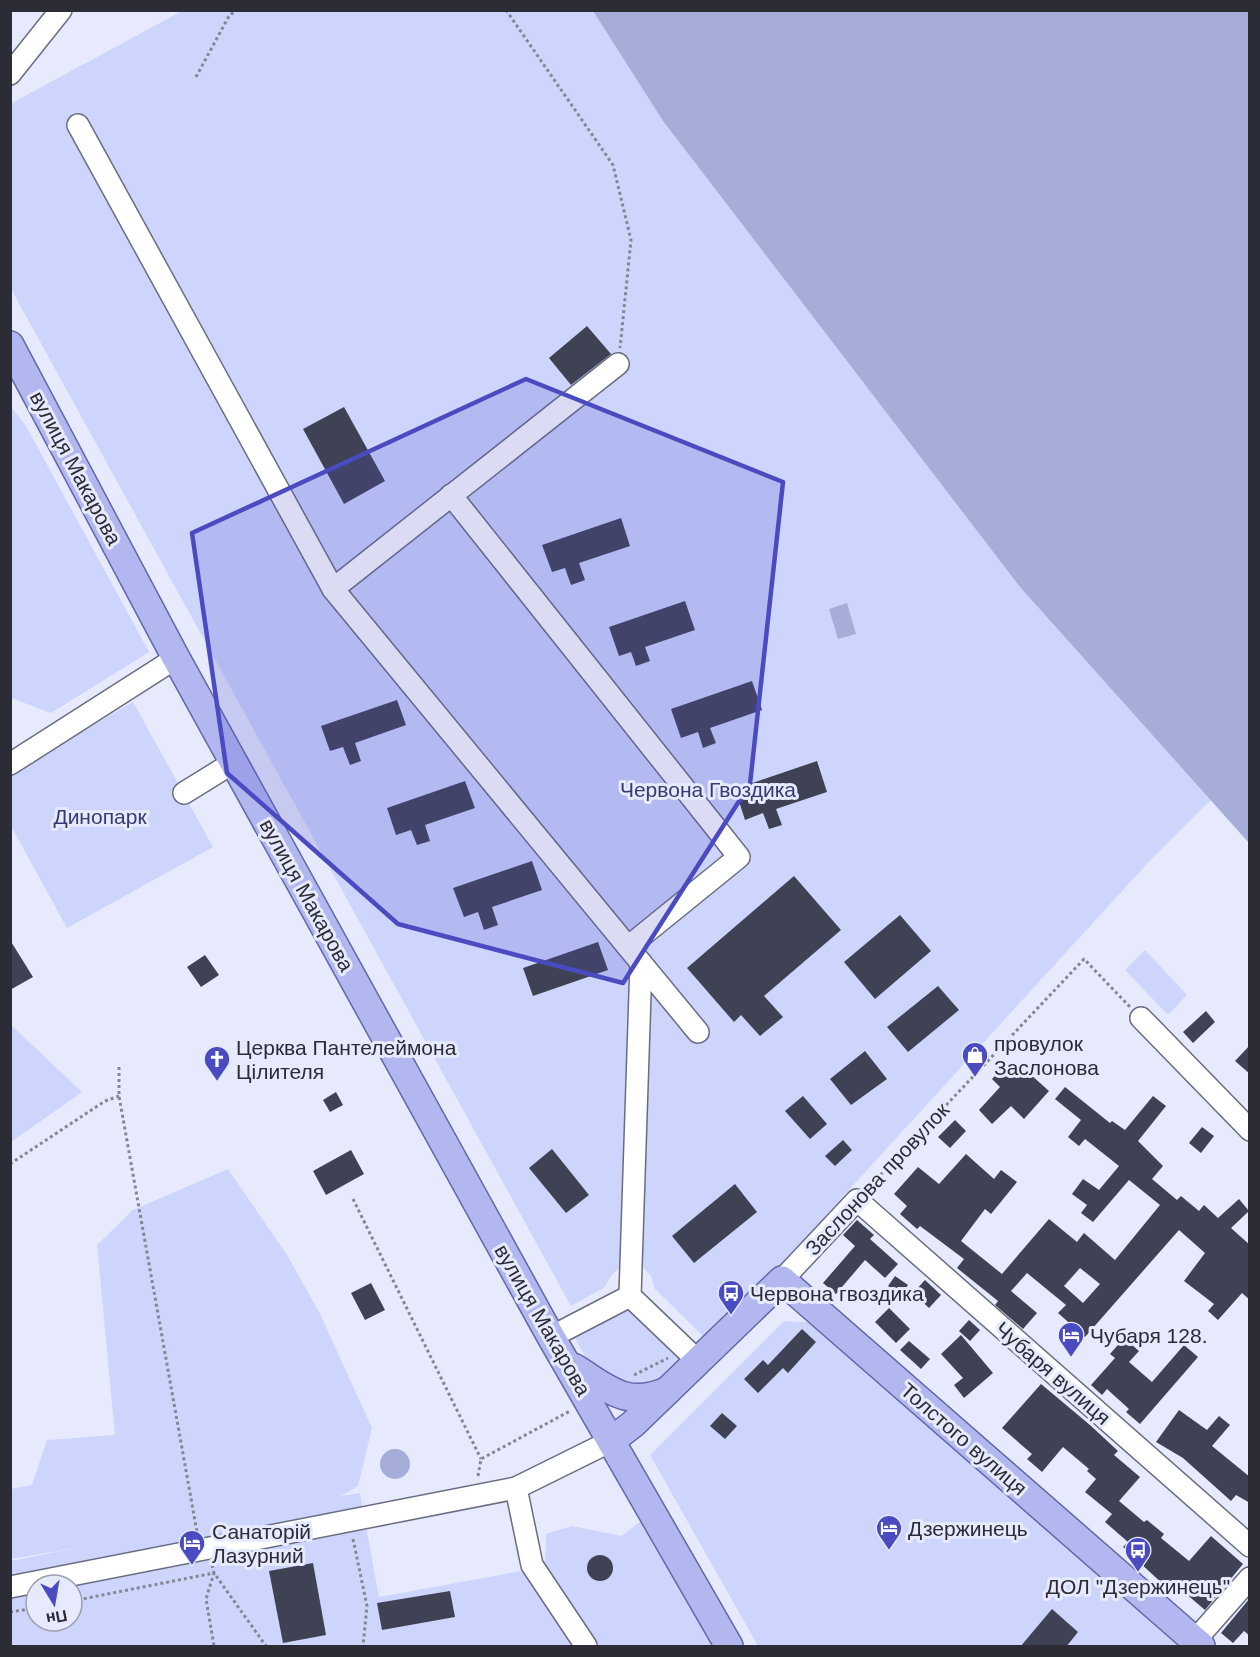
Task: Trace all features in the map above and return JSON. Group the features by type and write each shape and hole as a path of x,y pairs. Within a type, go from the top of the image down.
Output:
{"main road":[{"name":"вулиця Макарова","path":"10,345 176,658 551,1337 567,1363 598,1395 611,1441 729,1647"},
{"name":"Заслонова провулок","path":"611,1441 667,1391 692,1355 782,1280"},
{"name":"Толстого вулиця","path":"782,1280 1195,1645"},
{"path":"598,1395 652,1397 667,1391"}],"street":[{"path":"10,74 61,10"},
{"path":"78,125 333,589 698,1032"},
{"path":"333,589 618,364"},
{"path":"452,495 739,857 628,946"},
{"path":"10,764 176,658"},
{"path":"184,794 234,762"},
{"path":"641,963 630,1296 692,1355"},
{"path":"1141,1018 1250,1130"},
{"name":"Заслонова провулок","path":"782,1280 857,1200"},
{"name":"Чубаря вулиця","path":"857,1200 1250,1546"},
{"path":"551,1337 630,1296"},
{"path":"10,1587 516,1488 611,1441"},
{"path":"516,1488 532,1565 586,1647"},
{"path":"1195,1645 1250,1578"}],"path":[{"path":"196,77 228,16 236,10"},
{"path":"506,10 612,165 630,240 618,364"},
{"name":"Заслонова провулок","path":"857,1200 1084,959 1141,1018"},
{"path":"119,1067 119,1095 205,1549 214,1574 266,1647"},
{"path":"10,1164 105,1101 119,1095"},
{"path":"353,1198 480,1459 475,1496"},
{"path":"480,1459 598,1395 692,1355"},
{"path":"357,1519 367,1606 363,1647"},
{"path":"84,1599 214,1574"},
{"path":"214,1574 206,1599 214,1647"}],"highlighted area":[{"path":"526,379 783,482 750,784 623,983 398,924 227,773 192,533"}],"green space":[{"name":"Червона Гвоздика","path":"182,11 593,11 663,121 1020,587 1211,800 1145,866 772,1274 703,1336 655,1289 651,1276 641,1265 620,1267 610,1277 605,1287 571,1306 11,289 10,104"},
{"path":"11,407 26,426 149,652 51,713 11,698"},
{"name":"Динопарк","path":"133,702 213,847 67,928 11,826 10,773"},
{"path":"1145,950 1187,995 1168,1015 1125,970"},
{"path":"11,1025 82,1092 10,1142"},
{"path":"228,1169 287,1255 320,1314 372,1428 358,1486 341,1496 360,1493 379,1597 522,1571 572,1646 11,1646 11,1561 81,1547 11,1559 11,1489 32,1485 47,1440 115,1435 97,1245 133,1210"},
{"path":"629,1305 687,1363 641,1392 589,1364 574,1336"},
{"name":"Дзержинець","path":"784,1321 819,1323 1181,1646 758,1646 650,1455"},
{"path":"646,1517 713,1646 599,1646 545,1568 546,1534 572,1526 622,1536"}],"shaded area":[{"path":"593,11 1249,11 1249,843 1020,587 663,121"},
{"path":"847,603 856,634 838,639 829,609"},
{"path":"395,1449 401,1450 409,1458 409,1470 401,1478 395,1479 389,1478 381,1470 380,1464 381,1458 389,1450"}],"building":[{"path":"587,326 611,354 571,385 549,358"},
{"path":"344,407 385,481 344,504 303,429"},
{"path":"621,518 630,546 579,563 585,580 571,585 565,568 552,572 542,545"},
{"path":"685,601 695,630 645,647 650,661 636,666 631,652 619,656 609,627"},
{"path":"752,681 762,710 710,728 716,743 703,748 698,732 681,738 671,709"},
{"path":"397,700 406,725 355,743 361,761 350,765 343,747 330,751 321,726"},
{"path":"817,761 827,792 776,809 782,825 769,829 763,813 745,820 735,789"},
{"path":"465,781 475,808 425,825 430,841 417,845 411,830 396,835 387,808"},
{"path":"532,861 542,890 492,907 498,925 484,930 478,912 464,917 453,888"},
{"path":"794,876 841,930 764,996 783,1017 760,1036 741,1015 734,1022 687,968"},
{"path":"900,915 931,951 875,999 844,962"},
{"path":"10,940 33,977 10,990"},
{"path":"598,942 608,970 533,996 523,968"},
{"path":"205,955 219,975 201,987 187,967"},
{"path":"938,986 959,1010 908,1052 887,1027"},
{"path":"1206,1011 1215,1022 1193,1043 1183,1032"},
{"path":"1250,1045 1250,1074 1235,1061"},
{"path":"865,1051 887,1079 851,1105 830,1079"},
{"path":"1006,1064 1014,1071 1020,1065 1049,1091 1024,1119 1011,1106 992,1124 979,1110 1000,1087 992,1079"},
{"path":"1065,1087 1110,1123 1112,1121 1125,1130 1153,1096 1166,1106 1138,1141 1163,1166 1152,1179 1177,1200 1181,1196 1199,1211 1204,1205 1218,1218 1239,1199 1249,1211 1231,1228 1250,1245 1250,1300 1242,1293 1218,1320 1208,1311 1214,1304 1184,1281 1205,1253 1179,1230 1085,1337 1058,1313 1066,1305 1027,1273 1011,1291 1037,1313 1023,1329 995,1305 998,1301 957,1268 964,1259 920,1226 917,1229 900,1214 907,1206 894,1194 918,1167 939,1184 966,1154 994,1179 1001,1170 1017,1182 991,1214 985,1209 961,1241 1002,1274 1049,1219 1077,1242 1084,1233 1115,1260 1160,1205 1129,1180 1093,1222 1081,1213 1087,1205 1072,1194 1083,1179 1099,1190 1119,1166 1085,1139 1079,1146 1068,1137 1081,1120 1055,1099","holes":["1080,1268 1100,1284 1083,1303 1064,1286"]},
{"path":"336,1092 343,1105 330,1112 323,1100"},
{"path":"803,1096 827,1124 810,1139 785,1111"},
{"path":"955,1120 966,1131 950,1148 938,1137"},
{"path":"1202,1127 1214,1136 1201,1153 1189,1143"},
{"path":"843,1140 852,1150 835,1166 825,1156"},
{"path":"552,1149 589,1195 566,1213 529,1168"},
{"path":"351,1150 364,1174 326,1195 313,1171"},
{"path":"735,1184 757,1212 694,1263 672,1236"},
{"path":"857,1220 874,1235 870,1239 898,1264 885,1278 865,1260 836,1294 823,1283 855,1246 843,1235"},
{"path":"895,1276 908,1285 901,1295 888,1286"},
{"path":"925,1280 941,1295 929,1308 913,1293"},
{"path":"371,1283 385,1310 365,1320 351,1293"},
{"path":"889,1308 910,1329 896,1343 875,1322"},
{"path":"969,1320 980,1330 970,1341 959,1331"},
{"path":"802,1329 816,1342 788,1373 783,1368 758,1393 744,1379 763,1360 768,1365"},
{"path":"961,1335 993,1373 964,1398 954,1385 963,1378 941,1354"},
{"path":"1124,1338 1139,1351 1129,1362 1152,1382 1184,1345 1198,1357 1140,1424 1126,1412 1129,1409 1107,1389 1102,1395 1091,1385 1115,1358 1110,1354"},
{"path":"909,1341 930,1359 921,1369 900,1350"},
{"path":"1041,1384 1118,1451 1114,1455 1140,1477 1119,1501 1144,1522 1147,1520 1164,1534 1161,1538 1189,1561 1211,1536 1243,1564 1205,1610 1171,1581 1166,1587 1123,1547 1128,1542 1105,1522 1112,1514 1085,1492 1096,1479 1087,1471 1089,1469 1063,1447 1042,1472 1027,1459 1032,1454 1002,1428"},
{"path":"1179,1410 1207,1430 1219,1416 1230,1425 1212,1446 1250,1477 1250,1503 1236,1495 1231,1501 1183,1458 1156,1442"},
{"path":"722,1413 737,1426 725,1439 710,1426"},
{"path":"600,1555 609,1559 613,1568 609,1577 600,1581 591,1577 587,1568 591,1559"},
{"path":"313,1563 326,1635 283,1643 269,1571"},
{"path":"450,1591 455,1617 382,1630 377,1603"},
{"path":"1250,1598 1250,1636 1244,1631 1233,1643 1221,1633"},
{"path":"1052,1609 1078,1632 1066,1647 1020,1647"}],"place":[{"name":"провулок Заслонова","path":"975,1078"},
{"name":"Церква Пантелеймона Цілителя","path":"217,1082"},
{"name":"Червона гвоздика","path":"731,1316"},
{"name":"Чубаря 128.","path":"1071,1358"},
{"name":"Дзержинець","path":"889,1551"},
{"name":"Санаторій Лазурний","path":"192,1566"},
{"name":"ДОЛ \"Дзержинець\"","path":"1138,1573"}]}
